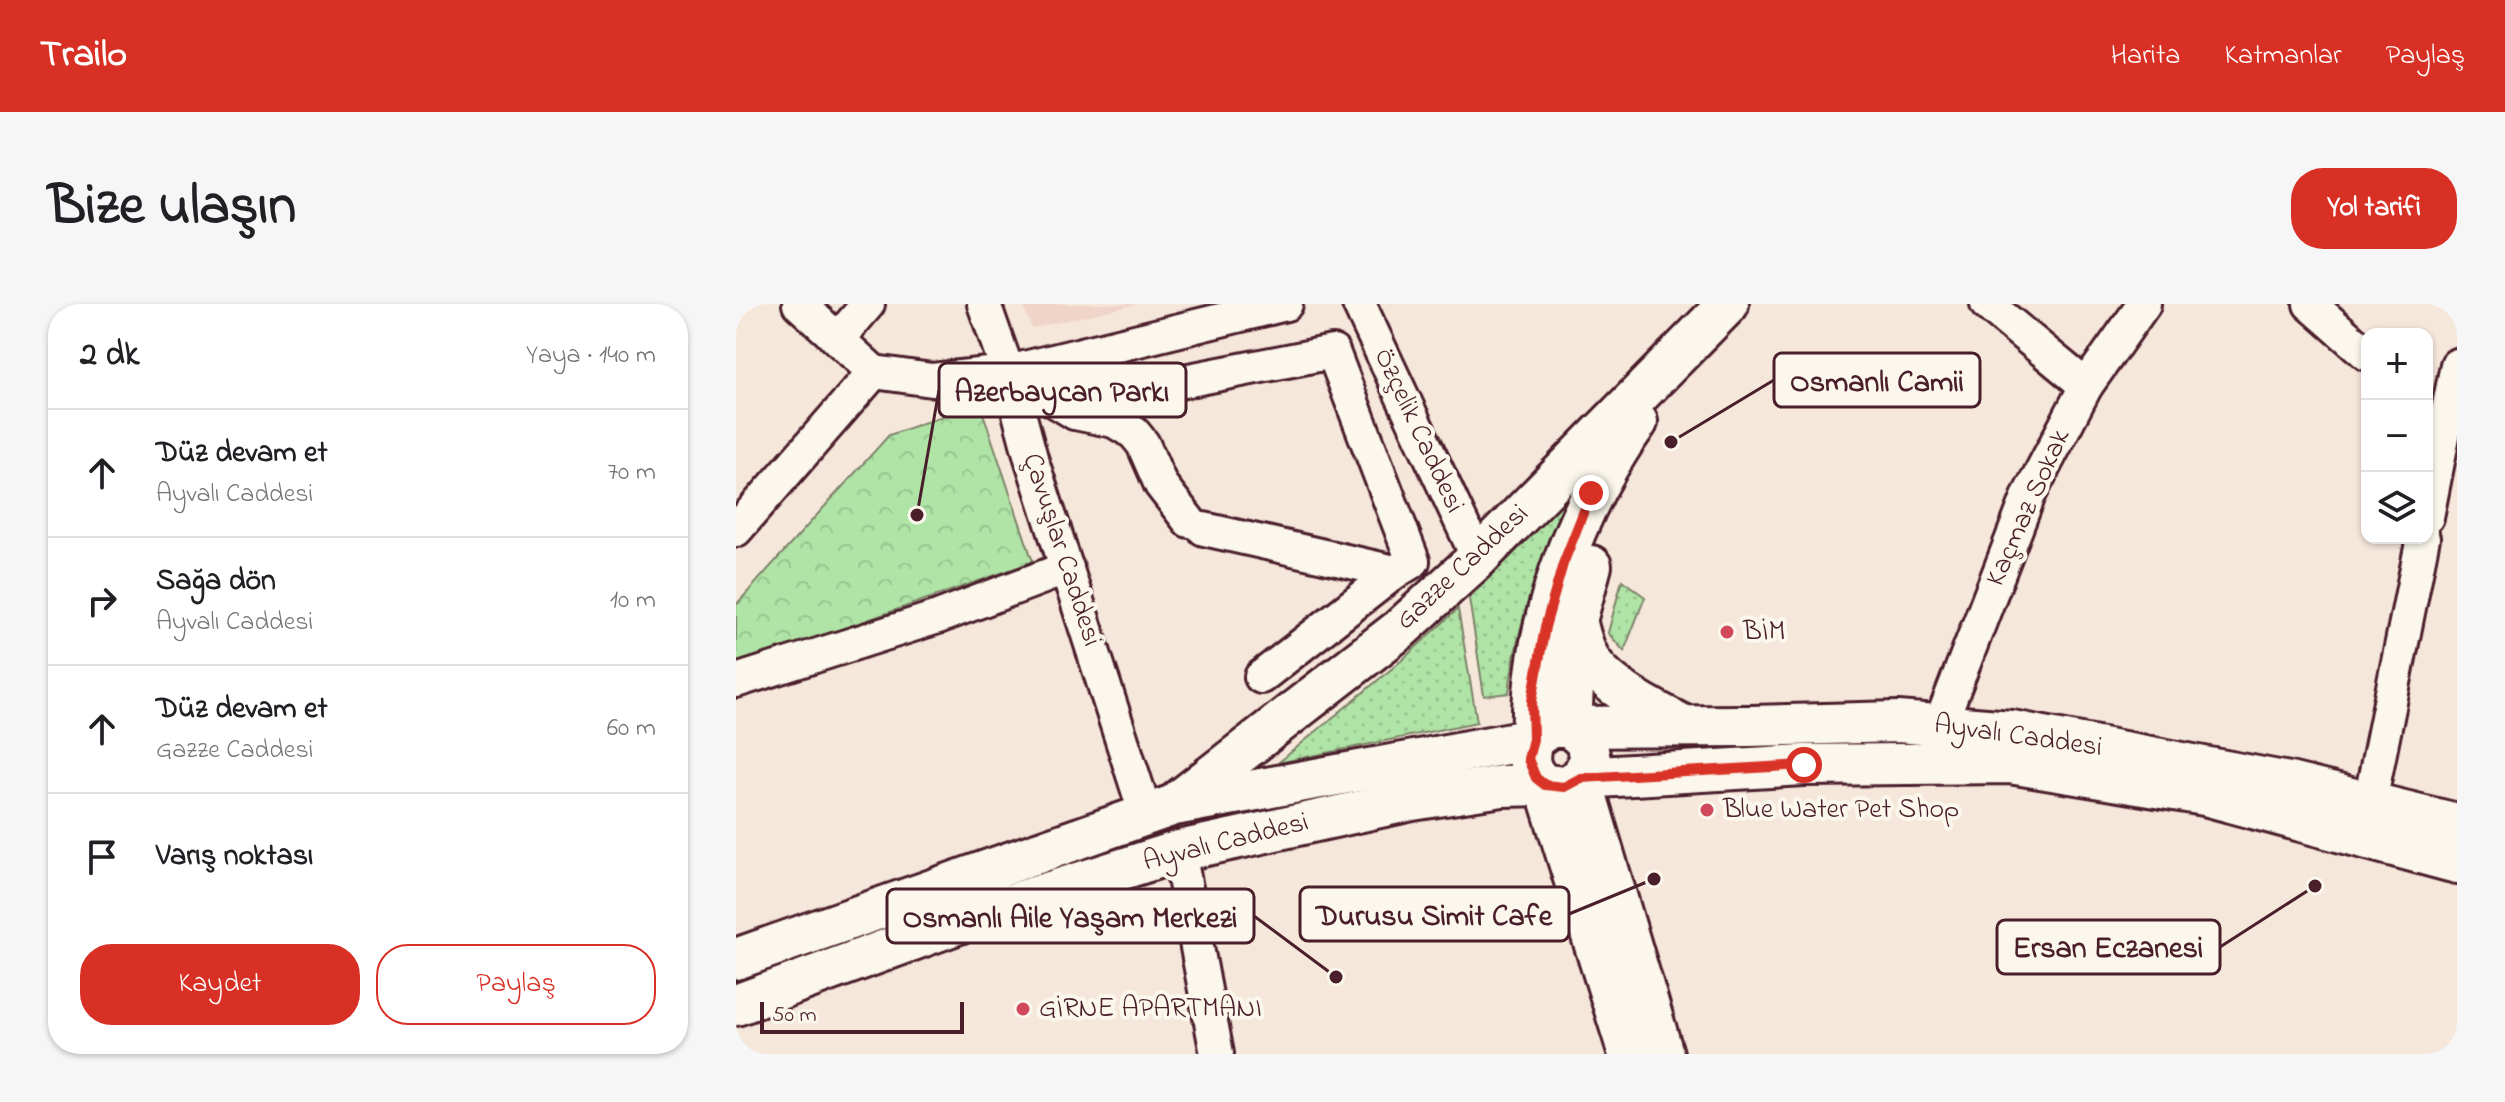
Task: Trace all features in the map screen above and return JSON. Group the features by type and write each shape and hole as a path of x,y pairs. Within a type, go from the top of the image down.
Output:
{"main road":[{"name":"Gazze Caddesi","path":"1160,810 1399,630 1478,558 1733,304"},
{"name":"Gazze Caddesi","path":"1533,739 1532,701 1545,627 1563,564 1591,493 1617,449 1662,387 1733,304"},
{"path":"1563,781 1590,760 1589,750 1579,733 1571,728 1576,621 1612,498 1637,447 1733,304"},
{"path":"1576,621 1591,661 1602,674 1658,713 1686,727"},
{"name":"Ayvalı Caddesi","path":"736,959 1160,810 1533,739 1550,727 1898,722 2012,731 2289,783 2457,824"},
{"path":"1533,739 1528,759 1531,770 1563,781"},
{"name":"Ayvalı Caddesi","path":"736,1005 997,909 1179,851 1412,800 1502,786 1804,765 2010,763 2205,795 2457,863"},
{"path":"1563,781 1629,1054"},
{"path":"1563,781 1663,1054"}],"street":[{"path":"799,304 874,372 932,380 1008,372 1286,304"},
{"path":"839,338 868,304"},
{"name":"Çavuşlar Caddesi","path":"984,304 1008,372 1031,458 1067,568 1160,810"},
{"name":"Özçelik Caddesi","path":"1359,304 1478,558"},
{"path":"1987,304 2086,386"},
{"name":"Kaçmaz Sokak","path":"1940,725 2029,495 2086,386 2144,304"},
{"path":"2310,304 2361,349"},
{"path":"1075,413 1179,382 1333,352 1413,561 1261,677"},
{"path":"2431,472 2436,416 2457,365"},
{"path":"736,530 874,372"},
{"path":"1008,372 1075,413 1114,421 1134,433 1143,444 1161,485 1201,518 1263,542 1395,572"},
{"path":"2370,802 2422,544"},
{"path":"736,681 938,617 1067,568"},
{"path":"1179,851 1217,1054"}],"shaded area":[{"path":"1022,304 1138,304 1032,328"}],"green space":[{"path":"962,409 983,413 1033,562 736,666 736,605 889,435"},
{"path":"1573,482 1525,612 1509,693 1484,696 1469,598 1518,547"},
{"path":"1622,580 1645,597 1624,651 1608,633"},
{"path":"1458,609 1477,722 1278,763 1401,661"}],"place":[{"name":"Osmanlı Camii","path":"1671,442"},
{"name":"Azerbaycan Parkı","path":"917,515"},
{"name":"BİM","path":"1727,632"},
{"name":"Blue Water Pet Shop","path":"1707,810"},
{"name":"Durusu Simit Cafe","path":"1654,879"},
{"name":"Ersan Eczanesi","path":"2315,886"},
{"name":"Osmanlı Aile Yaşam Merkezi","path":"1336,977"},
{"name":"GİRNE APARTMANI","path":"1023,1009"}],"route":[{"path":"1591,493 1563,564 1545,627 1532,701 1533,739 1528,759 1536,778 1545,785 1564,787 1581,778 1804,765"}]}
